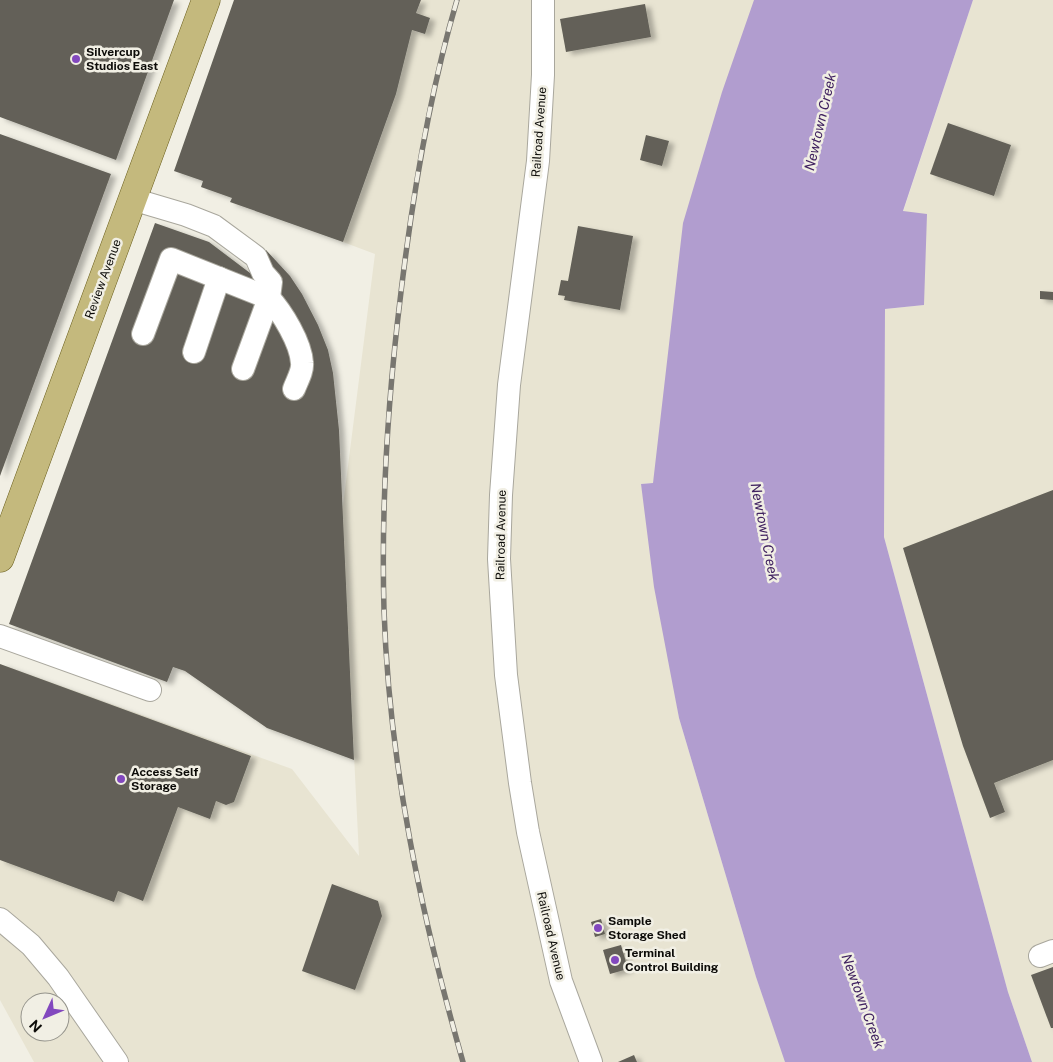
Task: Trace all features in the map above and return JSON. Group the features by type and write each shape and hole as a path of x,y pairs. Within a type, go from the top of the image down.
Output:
{"main road":[{"name":"Review Avenue","path":"0,558 206,0"}],"street":[{"name":"Railroad Avenue","path":"543,0 538,161 509,385 501,495 499,559 506,675 520,783 536,868 561,981 591,1062"},
{"path":"130,204 186,215 214,226 256,257 271,282 269,298 243,369"},
{"path":"143,334 171,259 269,298 288,326 300,351 303,365 294,389"},
{"path":"194,352 219,278"},
{"path":"0,636 150,690"},
{"path":"0,920 31,945 58,977 117,1062"}],"shaded area":[{"path":"421,0 755,0 653,483 641,484 679,718 756,977 786,1062 34,1062 23,1042 70,1042 70,992 20,992 20,1036 0,1000 0,664 292,769 359,856 342,513 375,254 343,242 396,94 412,30 424,34 430,19 416,13"},
{"path":"973,0 1053,0 1053,1062 1032,1062 1008,992 884,537 885,309 924,305 903,212"}],"water":[{"name":"Newtown Creek","path":"754,0 973,0 903,211 927,214 924,305 885,309 884,537 1008,992 1032,1062 785,1062 756,977 679,718 654,587 641,484 653,483 683,223 722,92"}],"building":[{"name":"Silvercup Studios East","path":"0,0 174,0 116,160 0,117"},
{"path":"234,0 421,0 416,13 430,18 425,34 412,30 396,94 343,242 230,202 232,198 201,187 203,181 174,171"},
{"path":"645,4 651,37 566,52 560,19"},
{"path":"948,123 1011,145 994,196 930,174"},
{"path":"0,134 111,174 0,476"},
{"path":"646,135 669,141 662,166 640,160"},
{"path":"155,223 209,242 254,276 266,250 290,276 302,294 328,350 333,373 339,430 354,760 267,728 185,671 173,667 167,682 9,624"},
{"path":"578,226 633,236 620,310 564,300 565,296 558,295 561,280 568,281"},
{"path":"1040,291 1053,292 1053,300 1040,299"},
{"path":"1053,490 1053,760 994,783 1005,812 990,818 963,746 903,548"},
{"name":"Access Self Storage","path":"0,664 251,756 234,802 226,805 216,801 210,819 178,807 143,901 118,891 114,902 0,860"},
{"path":"332,884 378,901 382,916 355,990 302,971"},
{"name":"Sample Storage Shed","path":"601,919 605,934 595,937 591,922"},
{"name":"Terminal Control Building","path":"621,945 628,969 610,974 603,950"},
{"path":"1053,967 1053,1028 1051,1028 1031,975"},
{"path":"634,1055 637,1062 618,1062"}],"railway":[{"path":"457,0 438,72 423,144 396,331 386,450 383,570 387,667 400,781 421,895 463,1062"}],"place":[{"name":"Silvercup Studios East","path":"76,59"},
{"name":"Access Self Storage","path":"121,779"},
{"name":"Sample Storage Shed","path":"598,928"},
{"name":"Terminal Control Building","path":"615,960"}]}
